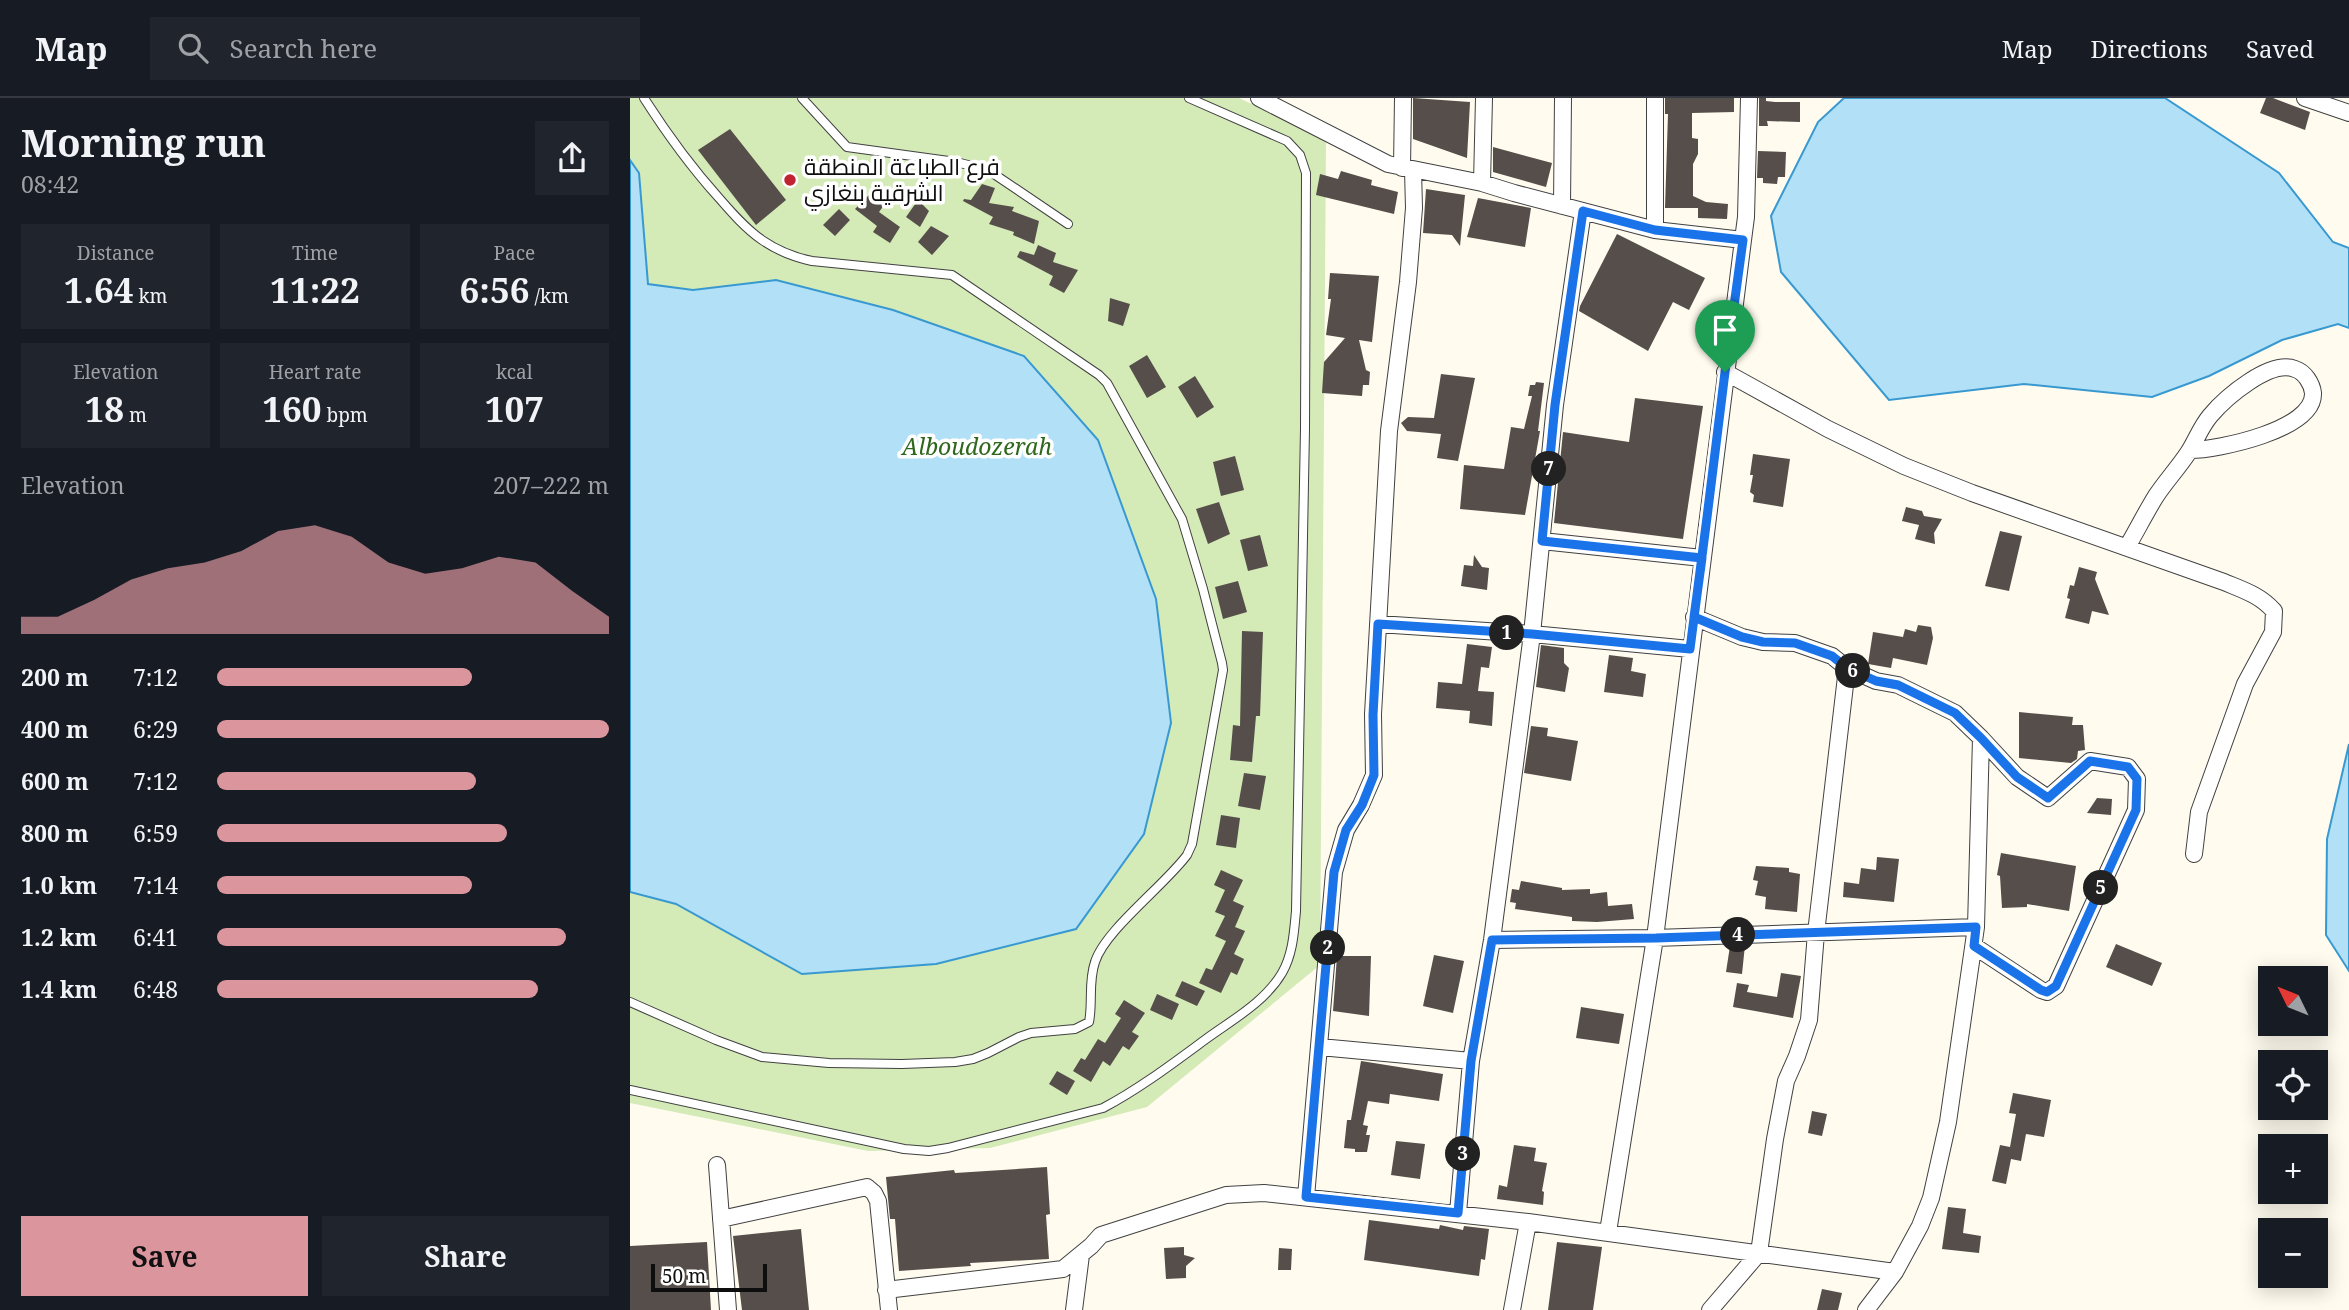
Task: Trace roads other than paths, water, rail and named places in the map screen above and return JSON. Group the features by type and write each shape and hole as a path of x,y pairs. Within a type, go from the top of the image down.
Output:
{"street":[{"path":"1259,98 1281,104 1376,159 1408,169 1482,183 1655,230 1743,240"},
{"path":"1306,1197 1334,872 1346,830 1362,805 1374,775 1373,715 1389,431 1408,282 1414,208 1403,98"},
{"path":"1482,183 1484,98"},
{"path":"1562,206 1563,98"},
{"path":"1655,98 1655,230"},
{"path":"1608,1232 1656,938 1746,217 1749,98"},
{"path":"2305,98 2349,113"},
{"path":"1458,1213 1471,1061 1492,940 1532,634 1555,405 1583,211"},
{"path":"2127,547 2156,497 2190,450 2211,414 2238,389 2266,372 2283,367 2296,369 2306,377 2313,389 2313,401 2305,413 2293,423 2210,450 2190,450"},
{"path":"1725,372 1828,429 1904,466 2258,596 2274,611 2273,632 2245,684 2199,812 2194,854"},
{"path":"1542,541 1702,558"},
{"path":"1694,617 1753,640 1795,643 1832,656 1847,668 1876,681 1898,685 1955,713 2017,777 2048,798 2090,761 2128,767 2137,779 2136,810 2056,986 2051,990 2041,990 1974,946"},
{"path":"1378,624 1532,634 1690,649"},
{"path":"1710,1310 1759,1253 1774,1139 1786,1081 1808,1020 1847,668"},
{"path":"1866,1310 1895,1272 1920,1226 1931,1198 1948,1122 1976,927 1981,738"},
{"path":"1492,940 1656,938 1976,927"},
{"path":"1320,1047 1471,1061"},
{"path":"717,1165 728,1310"},
{"path":"721,1219 867,1187 878,1201 889,1310"},
{"path":"886,1290 1063,1269 1101,1235 1226,1195 1264,1192 1608,1232 1895,1272"},
{"path":"1512,1310 1528,1222"},
{"path":"1074,1310 1081,1255"}],"lane":[{"path":"630,1002 762,1057 829,1063 902,1065 955,1062 973,1059 1031,1033 1082,1027 1089,1022 1090,987 1099,954 1122,924 1187,856 1192,844 1223,670 1182,519 1104,379 952,275 812,261 792,257 776,249 745,226 702,179 644,98"},
{"path":"802,98 847,147 956,162 988,170 1068,224"},
{"path":"630,1090 904,1149 929,1151 948,1148 1103,1108 1126,1096 1244,1012 1263,996 1282,973 1292,950 1296,911 1306,173 1300,155 1287,141 1189,98"}],"water":[{"path":"1844,98 2165,98 2279,173 2333,242 2349,248 2349,328 2338,324 2282,340 2209,376 2152,397 2024,384 1889,400 1781,272 1771,216 1818,122"},
{"path":"630,160 639,173 648,284 693,290 776,280 893,310 1024,356 1098,440 1156,599 1171,723 1144,834 1076,929 936,964 802,974 676,904 630,892"},
{"path":"2349,744 2349,971 2326,935 2327,839"}],"place":[{"name":"فرع الطباعة المنطقة الشرقية بنغازي","path":"790,180"}],"park label":[{"name":"Alboudozerah","path":"977,447"}]}
